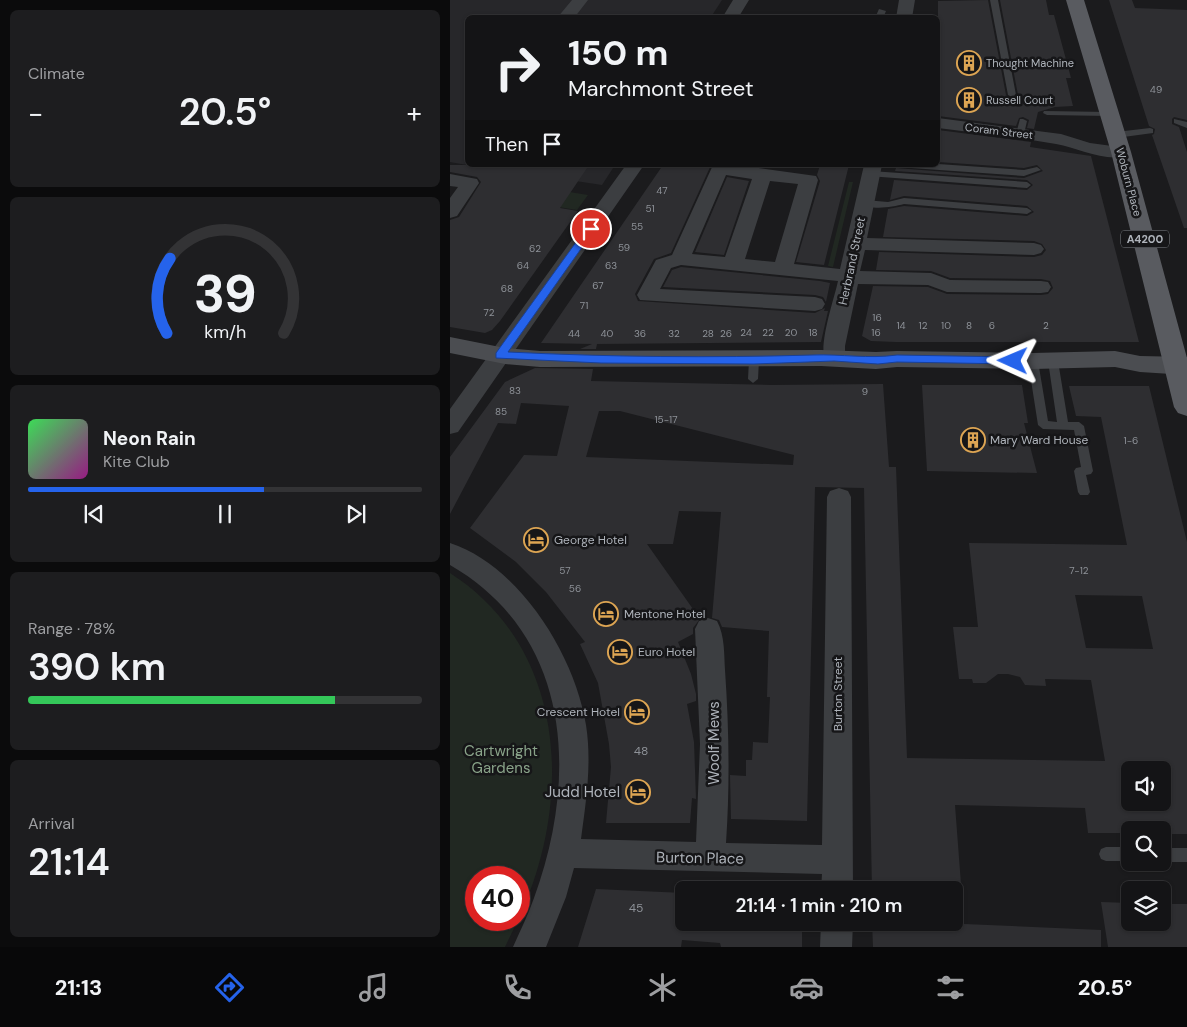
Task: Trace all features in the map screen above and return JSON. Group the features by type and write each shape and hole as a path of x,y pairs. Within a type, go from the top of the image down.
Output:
{"main road":[{"name":"Woburn Place","path":"1075,0 1119,143 1155,276 1154,284 1164,324 1169,330 1182,366"},
{"name":"A4200","path":"1182,366 1187,407"}],"street":[{"path":"568,15 580,0"},
{"path":"732,15 741,0"},
{"path":"904,15 907,0"},
{"name":"Coram Street","path":"940,123 1022,127 1087,148 1119,143"},
{"path":"450,426 634,167"},
{"path":"680,259 720,168 809,180 783,268"},
{"name":"Herbrand Street","path":"834,358 834,346 872,169"},
{"path":"733,264 763,175"},
{"path":"450,180 470,183 450,212"},
{"path":"856,244 1034,249"},
{"path":"814,304 701,296 647,295 663,264 680,259 849,276 931,279 948,286 1041,287"},
{"path":"450,345 500,355 540,359 754,370 834,358 878,361 897,359 1043,361 1115,359 1140,364 1182,366"},
{"name":"Burton Street","path":"838,881 839,497"},
{"path":"450,552 477,568 500,587 540,637 553,664 572,725 574,754 573,785 562,853 553,894 529,947"},
{"name":"Woolf Mews","path":"708,629 713,679 714,814 710,858"},
{"name":"Burton Place","path":"562,853 838,860"},
{"path":"836,947 837,931"}],"lane":[{"path":"994,0 1012,94"},
{"path":"1048,113 1109,114"},
{"path":"1177,122 1185,129"},
{"path":"1119,143 1150,131"},
{"path":"939,167 1024,173 1037,170"},
{"path":"872,169 1027,184"},
{"path":"865,203 888,205 904,202 1027,211"},
{"path":"1043,361 1063,426"},
{"path":"1043,361 1044,425 1079,426 1087,471 1080,471 1084,492"},
{"path":"1106,854 1121,854"},
{"path":"1171,855 1187,855"}],"shaded area":[{"path":"450,0 722,0 712,15 465,15 465,165 450,162"},
{"path":"482,167 614,167 602,185"}],"green space":[{"path":"496,180 588,195 577,210 527,202"},
{"path":"849,182 853,182 833,267 828,266"},
{"name":"Cartwright Gardens","path":"450,573 489,605 518,643 538,685 549,730 552,777 548,825 530,889 530,866 465,866 465,931 513,931 505,947 450,947"}],"building":[{"path":"988,0 1006,95 1011,99 1018,95 1000,0 1046,0 1049,15 1054,15 1071,78 1066,78 1073,106 1055,107 1038,112 1034,129 1027,128 1029,120 1023,117 1019,118 1016,126 940,116 940,15 938,15 938,1"},
{"path":"1109,0 1132,0 1135,8 1187,10 1187,120 1174,117 1172,124 1179,127 1187,152 1187,228 1184,228 1152,135 1155,129 1149,126"},
{"path":"940,130 1031,142 1030,147 1091,156 1139,342 896,342 871,341 862,336 873,286 928,287 947,294 1048,294 1053,288 1050,281 1041,279 950,278 931,271 876,270 879,252 1034,257 1042,255 1046,250 1042,244 1034,241 883,237 888,209 904,206 1027,216 1034,212 1027,206 904,196 890,200 894,180 1027,190 1033,185 1027,180 895,171 896,168 1024,178 1043,171 1037,165 1024,168 940,162"},
{"path":"450,165 465,165 465,167 588,167 560,208 578,211 500,321 492,330 485,333 450,327 450,220 459,217 481,182 477,177 450,172"},
{"path":"662,167 710,167 671,253 654,259 635,294 638,301 815,313 825,308 824,311 828,311 821,342 597,344 596,349 580,349 592,344 541,343"},
{"path":"819,167 848,167 824,265 796,262 820,181 817,175"},
{"path":"727,177 749,181 724,255 695,252"},
{"path":"681,267 830,283 826,302 823,297 815,295 663,287 672,270"},
{"path":"535,368 593,369 591,381 771,385 883,384 889,467 896,467 907,758 1105,761 1091,680 1045,679 1046,686 1025,685 1020,677 1008,674 998,674 986,683 973,683 972,679 959,679 953,627 978,627 969,543 1127,545 1101,417 1076,416 1069,386 1149,386 1187,542 1187,834 1171,834 1171,821 1121,821 1121,833 1088,833 1085,808 955,805 961,881 872,881 864,488 815,487 807,821 731,819 730,775 746,776 746,760 752,760 753,742 768,743 770,697 767,697 769,631 722,627 719,620 712,618 721,512 679,511 673,544 647,544 700,619 693,628 693,634 678,642 691,674 696,694 696,701 687,704 694,742 696,799 692,798 690,823 606,823 611,767 609,744 598,683 580,644 585,642 546,592 516,562 470,528 524,455 557,456 569,406 521,403 516,424 498,423 450,514 450,457 505,382","holes":["599,411 620,411 794,455 793,465 586,457","1075,595 1142,596 1153,649 1086,648"]},
{"name":"Mary Ward House","path":"922,385 1022,385 1028,423 1024,423 1037,473 927,471"},
{"path":"596,889 675,893 675,931 802,931 802,947 721,947 720,943 682,940 681,947 578,947"},
{"path":"1101,902 1121,903 1121,931 1171,931 1171,904 1187,904 1187,947 1108,947"},
{"path":"963,911 964,924 1101,930 1101,947 873,947 872,931 963,931"}],"place":[{"name":"Thought Machine","path":"969,63"},
{"name":"Russell Court","path":"969,100"},
{"name":"Mary Ward House","path":"973,440"},
{"name":"George Hotel","path":"536,540"},
{"name":"Mentone Hotel","path":"606,614"},
{"name":"Euro Hotel","path":"620,652"},
{"name":"Crescent Hotel","path":"637,712"},
{"name":"Judd Hotel","path":"638,792"}],"route":[{"path":"591,229 500,355 540,359 601,360 847,358 878,361 897,359 1013,361"}]}
